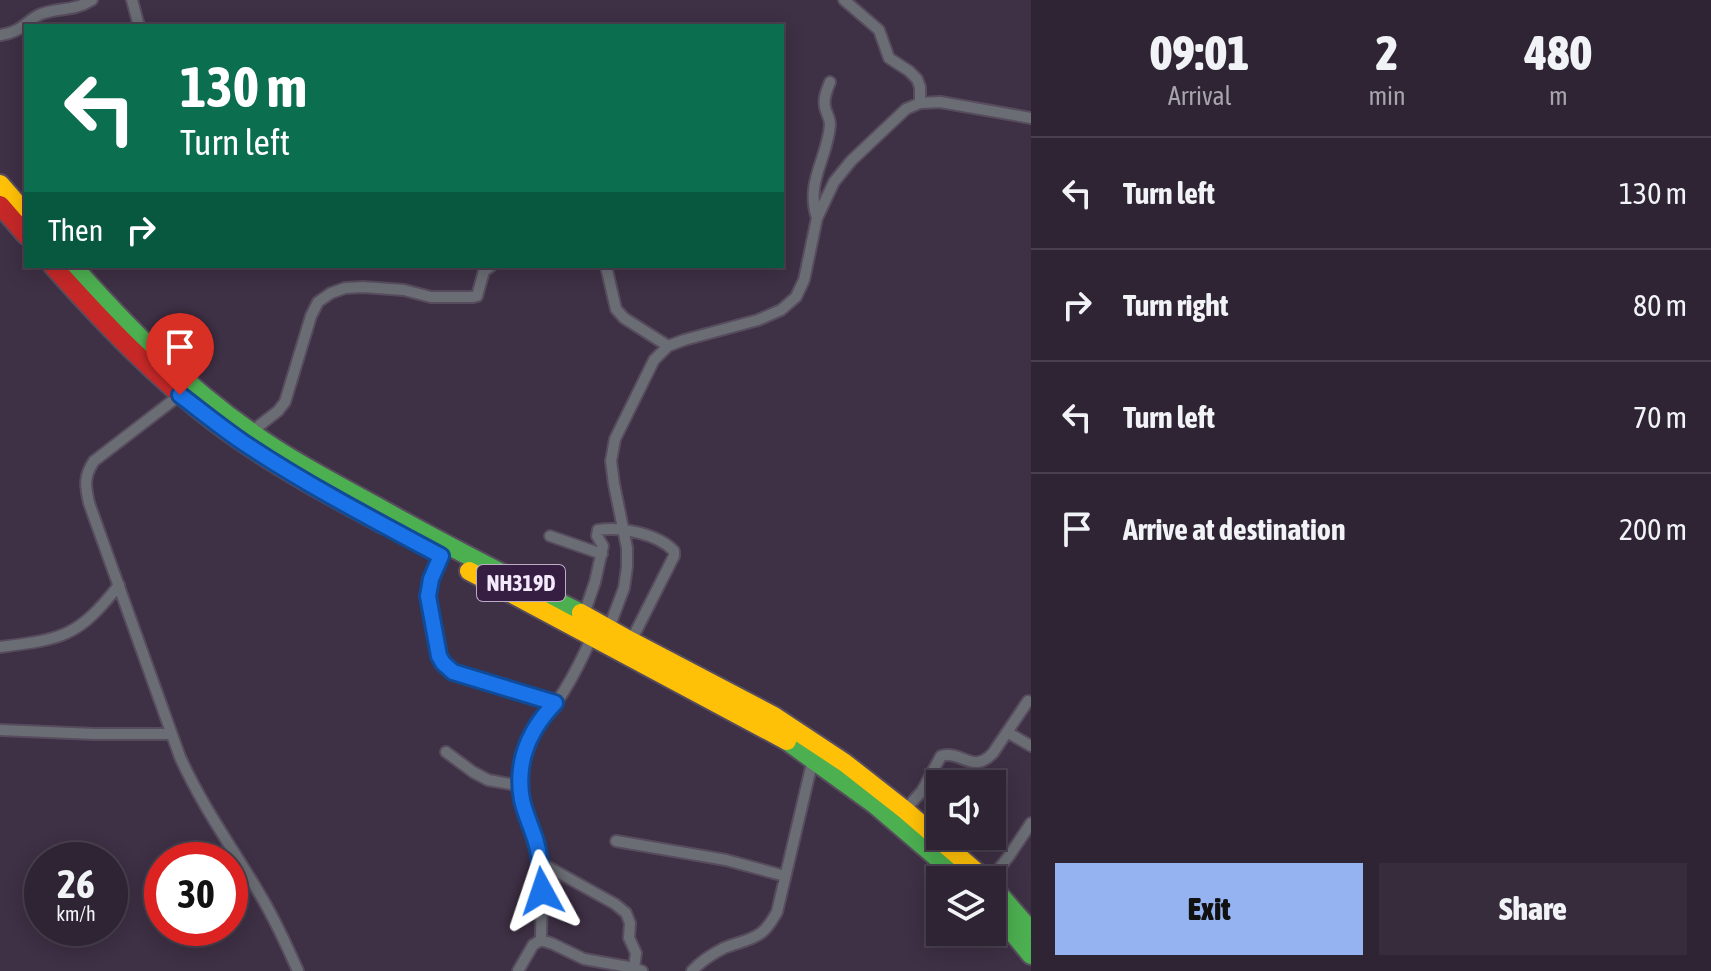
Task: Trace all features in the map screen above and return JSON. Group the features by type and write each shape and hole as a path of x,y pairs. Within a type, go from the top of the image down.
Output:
{"highway":[{"path":"0,184 24,212"},
{"path":"0,205 24,233"},
{"name":"NH319D","path":"55,268 98,317 180,395 242,442 318,489 441,556 600,632 756,722 813,759 896,821 947,866"},
{"name":"NH319D","path":"75,268 112,310 183,379 251,432 325,478 470,558 584,614 600,632 631,641 774,716 845,763 971,866"},
{"path":"1006,898 1024,914 1031,931"},
{"path":"1006,924 1031,955"}],"street":[{"path":"27,24 37,16 73,9 92,0"},
{"path":"132,0 138,24"},
{"path":"844,0 879,30 889,58 917,79 920,103"},
{"path":"0,35 24,26"},
{"path":"817,218 813,199 829,129 829,116 824,104 830,82"},
{"path":"541,940 541,863 522,802 520,775 523,753 538,724 600,632 624,588 627,567 624,530 611,461 615,439 654,360 668,346 758,320 781,310 796,297 804,280 817,218 834,182 851,161 906,109 920,103 940,102 1031,118"},
{"path":"251,432 285,402 311,316 318,302 331,293 363,287 404,290 431,297 473,297 479,292 480,278 488,268"},
{"path":"606,268 616,309 624,318 668,346"},
{"path":"180,395 94,461 87,471 89,503 171,734 194,788 262,898 283,935 298,971"},
{"path":"584,614 602,554 603,543 597,536 598,530 624,530 665,544 674,551 674,556 631,641"},
{"path":"550,536 602,554"},
{"path":"441,556 431,579 428,596 443,663 453,672 555,703"},
{"path":"0,647 43,642 82,626 119,585"},
{"path":"905,810 922,791 941,756 951,754 978,763 986,760 1028,701"},
{"path":"0,730 171,734"},
{"path":"1007,732 1031,746"},
{"path":"446,752 488,780 521,786"},
{"path":"692,971 708,957 751,938 770,925 777,912 813,759"},
{"path":"1000,866 1031,823"},
{"path":"616,841 726,860 785,876"},
{"path":"541,863 626,913 638,970 584,959 541,940"},
{"path":"518,971 533,945 541,940"}],"traffic: fast":[{"path":"75,268 179,375 266,442 427,534 581,613"},
{"path":"787,741 874,804 947,866"},
{"path":"1006,902 1031,931"},
{"path":"1006,924 1031,955"}],"traffic: slow":[{"path":"0,184 24,212"},
{"path":"469,571 787,741"},
{"path":"581,613 774,716 845,763 970,866"}],"traffic: jam":[{"path":"0,205 24,233"},
{"path":"55,268 130,348 216,423 276,464 383,524"}],"route":[{"path":"180,395 276,464 441,556 431,579 428,596 439,656 447,668 555,703 530,738 523,753 520,775 522,802 541,863 542,891"}]}
